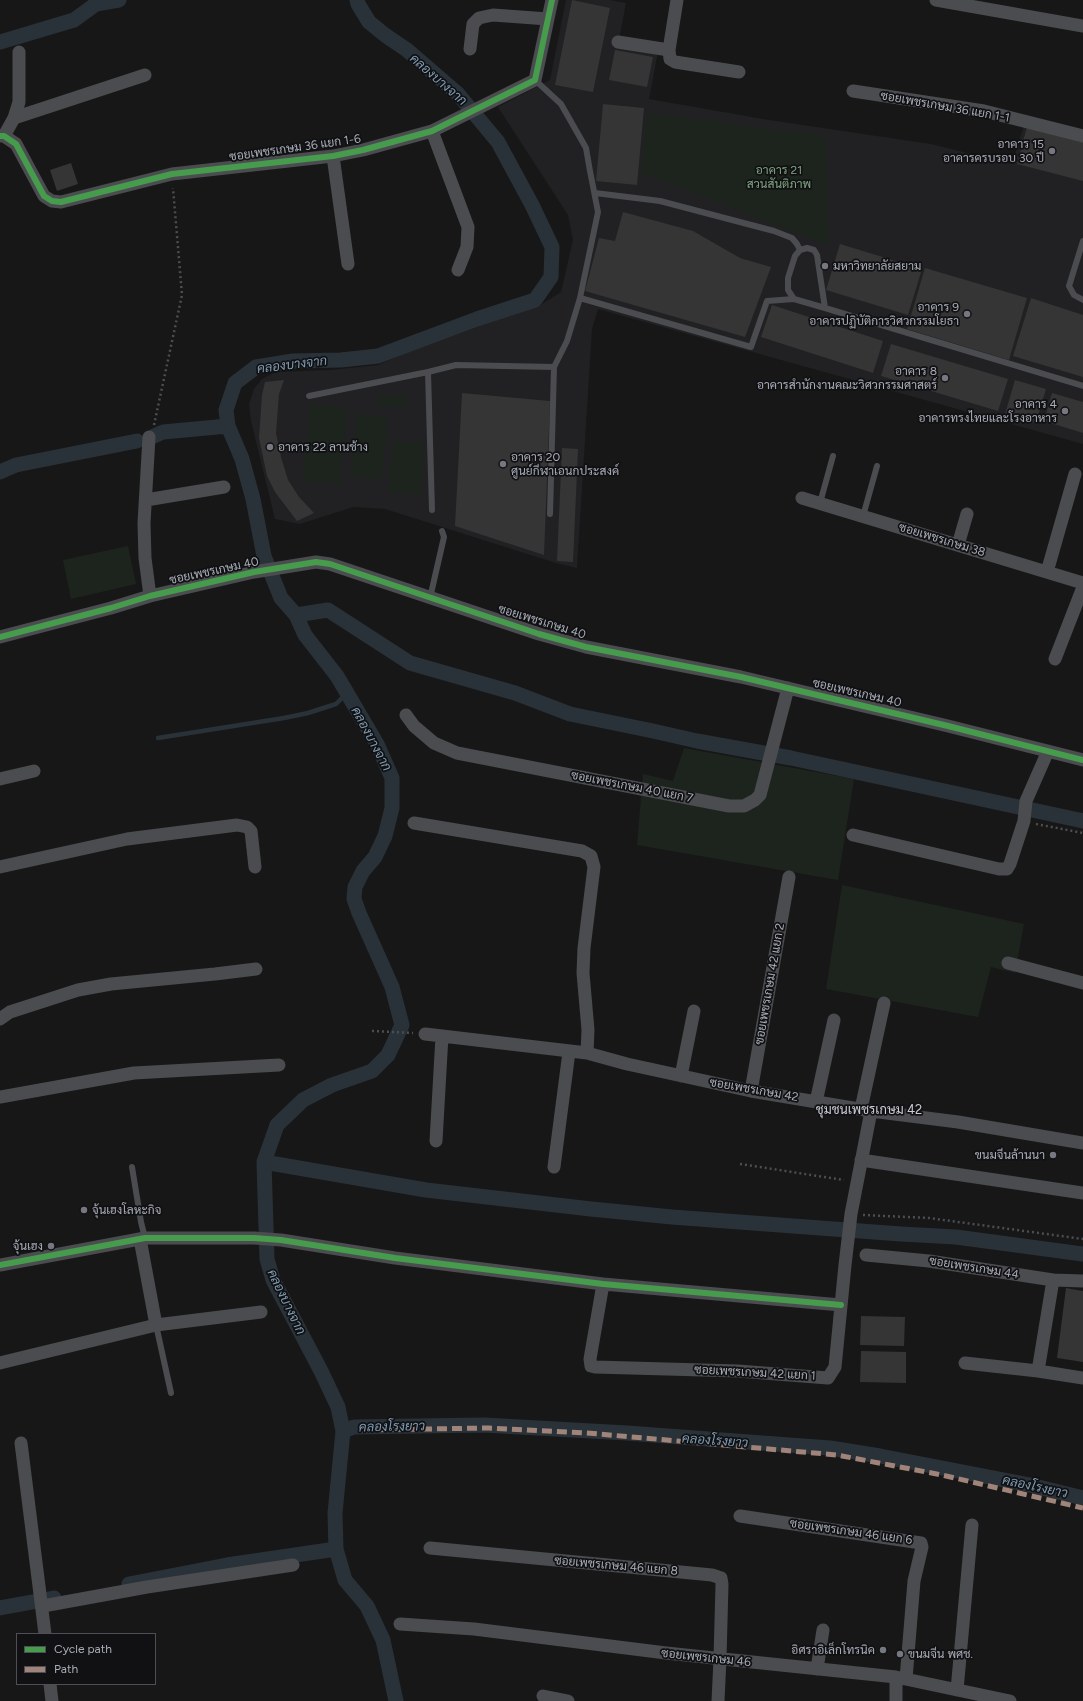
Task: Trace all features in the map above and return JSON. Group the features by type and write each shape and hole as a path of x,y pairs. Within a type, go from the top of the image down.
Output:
{"street":[{"path":"535,80 552,0"},
{"path":"677,0 669,50 670,59 675,62 739,72"},
{"path":"936,0 1083,26"},
{"path":"470,49 473,24 479,18 493,15 548,19"},
{"path":"618,42 669,50"},
{"path":"2,136 14,118 19,102 19,52"},
{"path":"14,118 144,75"},
{"name":"ซอยเพชรเกษม 36 แยก 1-6","path":"2,136 16,144 44,196 52,201 61,202 172,174 333,156 363,150 432,130 535,80"},
{"name":"ซอยเพชรเกษม 36 แยก 1-1","path":"853,91 984,111 1083,136"},
{"path":"432,130 468,227 467,246 458,270"},
{"path":"333,156 348,264"},
{"path":"149,437 144,523 145,558 150,596"},
{"path":"1047,572 1075,474"},
{"path":"146,500 224,487"},
{"name":"ซอยเพชรเกษม 38","path":"802,498 1083,583"},
{"path":"958,545 967,514"},
{"name":"ซอยเพชรเกษม 40","path":"0,636 111,608 150,596 254,572 316,562 330,564 539,634 586,647 740,677 1083,760"},
{"path":"1056,659 1083,587"},
{"name":"ซอยเพชรเกษม 40 แยก 7","path":"406,715 414,726 434,743 457,753 728,806 744,806 755,800 760,795 788,688"},
{"path":"853,835 999,869 1007,869 1010,864 1025,812 1048,751"},
{"path":"0,779 34,771"},
{"path":"414,823 582,851 591,856 594,867 584,948 583,973 588,1030 587,1053"},
{"path":"0,866 127,839 237,824 247,827 251,832 255,867"},
{"name":"ซอยเพชรเกษม 42 แยก 2","path":"751,1091 789,877"},
{"path":"1008,963 1083,983"},
{"path":"0,1019 10,1012 78,990 111,984 256,969"},
{"name":"ซอยเพชรเกษม 42 แยก 1","path":"603,1284 590,1359 591,1366 738,1371 828,1378 835,1368 851,1218 861,1160 866,1110 884,1003"},
{"path":"681,1076 694,1011"},
{"path":"816,1102 834,1020"},
{"name":"ซอยเพชรเกษม 42","path":"425,1034 587,1053 751,1091 866,1110 958,1122 1083,1143"},
{"path":"436,1142 442,1036"},
{"path":"554,1167 569,1052"},
{"path":"0,1097 134,1073 279,1065"},
{"path":"861,1160 1083,1193"},
{"path":"142,1238 156,1325"},
{"path":"0,1266 142,1238 254,1238 281,1240 395,1258 603,1284 841,1305"},
{"name":"ซอยเพชรเกษม 44","path":"866,1255 929,1261 1053,1280 1083,1281"},
{"path":"1038,1371 1053,1280"},
{"path":"0,1362 156,1325 261,1312"},
{"path":"965,1363 1038,1371 1083,1378"},
{"path":"21,1443 46,1633"},
{"name":"ซอยเพชรเกษม 46 แยก 6","path":"740,1516 921,1543 922,1547 914,1581 901,1678"},
{"path":"957,1690 972,1525"},
{"name":"ซอยเพชรเกษม 46 แยก 8","path":"430,1548 712,1575 721,1578 720,1659"},
{"path":"42,1604 293,1565"},
{"name":"ซอยเพชรเกษม 46","path":"400,1624 474,1629 720,1659 901,1678 1010,1701"},
{"path":"817,1669 824,1630"},
{"path":"718,1701 720,1659"},
{"path":"896,1701 901,1678"},
{"path":"50,1685 52,1701"},
{"path":"543,1696 568,1701"}],"lane":[{"path":"535,80 561,104 586,148 598,212 580,298 567,341 554,367 550,514"},
{"path":"595,193 660,201 774,231 792,238 800,250"},
{"path":"1083,241 1069,286 1074,295 1083,300"},
{"path":"794,299 788,290 788,278 795,256 800,250 807,248 814,250 817,255 824,308"},
{"path":"580,298 751,347 767,301 794,299 1083,386"},
{"path":"309,396 456,365 554,367"},
{"path":"428,372 432,510"},
{"path":"820,503 833,456"},
{"path":"863,516 877,466"},
{"path":"430,598 444,537 442,531"},
{"path":"132,1167 141,1222 142,1238"},
{"path":"156,1325 170,1393"}],"path":[{"path":"149,437 156,422 158,401 182,296 172,174"},
{"path":"1025,812 1083,833"},
{"path":"372,1031 425,1034"},
{"path":"740,1164 856,1182"},
{"path":"851,1218 929,1218 1083,1239"}],"shaded area":[{"name":"มหาวิทยาลัยสยาม","path":"566,0 609,0 626,3 619,40 659,46 649,99 769,120 931,144 1012,164 1026,119 1083,134 1083,444 598,309 592,329 577,568 556,563 385,509 353,507 300,524 275,519 251,421 249,404 254,389 262,379 276,372 331,370 378,365 406,353 539,306 561,292 573,240 568,215 498,107 550,80"}],"green space":[{"name":"อาคาร 21 สวนสันติภาพ","path":"648,113 825,136 829,246 641,172"},
{"path":"379,395 406,397 405,408 378,405"},
{"path":"310,405 347,408 340,484 303,481"},
{"path":"357,414 388,417 382,480 351,477"},
{"path":"393,440 425,443 420,495 388,492"},
{"path":"128,546 136,584 71,599 63,560"},
{"path":"684,748 854,779 838,880 637,845 643,774 673,781"},
{"path":"842,885 1024,924 1015,973 991,967 978,1017 826,989"}],"building":[{"path":"572,0 610,8 593,92 555,85"},
{"path":"615,50 653,57 647,87 609,80"},
{"path":"603,104 644,108 637,185 596,181"},
{"name":"อาคาร 15 อาคารครบรอบ 30 ปี","path":"1028,123 1083,137 1083,181 1017,164"},
{"path":"71,163 78,184 57,191 50,170"},
{"path":"623,212 693,231 740,258 771,267 745,337 585,291 599,238 615,241"},
{"path":"840,244 922,269 908,315 826,290"},
{"name":"อาคาร 9 อาคารปฏิบัติการวิศวกรรมโยธา","path":"925,268 1027,298 1009,360 907,329"},
{"path":"1031,298 1083,315 1083,377 1013,356"},
{"path":"772,305 883,341 873,373 761,337"},
{"name":"อาคาร 8 อาคารสำนักงานคณะวิศวกรรมศาสตร์","path":"891,344 1008,379 998,411 881,376"},
{"name":"อาคาร 22 ลานช้าง","path":"284,380 279,394 276,433 281,457 288,480 299,497 314,513 297,521 275,492 267,476 259,438 262,395 265,382"},
{"path":"1015,380 1046,389 1036,423 1005,414"},
{"name":"อาคาร 20 ศูนย์กีฬาเอนกประสงค์","path":"462,393 550,401 544,555 455,526"},
{"name":"อาคาร 4 อาคารทรงไทยและโรงอาหาร","path":"1052,393 1083,402 1083,433 1044,421"},
{"path":"562,448 578,449 573,562 557,561"},
{"path":"1066,1288 1083,1291 1083,1362 1057,1358"},
{"path":"861,1316 905,1317 904,1346 860,1345"},
{"path":"861,1351 906,1352 906,1383 860,1382"}],"waterway":[{"path":"0,42 74,20 96,4 119,0"},
{"name":"คลองบางจาก","path":"357,0 369,22 407,50 458,94 498,142 532,205 552,247 551,277 535,300 477,319 378,356 341,360 293,361 256,367 235,383 226,410 228,426 242,459 253,499 264,556 281,598 296,615 305,635 337,676 377,744 392,778 392,808 385,836 375,857 363,871 355,887 354,899 392,987 402,1025 388,1055 372,1071 332,1085 303,1100 277,1125 264,1162 267,1259 273,1280 321,1371 338,1407 343,1431 335,1513 336,1549 345,1580 367,1606 383,1640 396,1701"},
{"path":"154,436 163,432 228,426"},
{"path":"0,472 16,465 137,441"},
{"path":"296,615 328,610 410,663 515,693 570,714 697,741 791,758 1083,821"},
{"path":"158,738 308,713 336,704 346,694"},
{"path":"264,1162 426,1190 591,1209 672,1217 956,1237 1083,1254"},
{"name":"คลองโรงยาว","path":"343,1431 354,1427 484,1425 627,1433 830,1448 880,1456 1030,1485 1083,1498"},
{"path":"129,1584 227,1565 336,1549"},
{"path":"0,1608 54,1598"}],"marked path":[{"path":"362,1430 489,1428 587,1433 837,1455 942,1475 1083,1508"}],"cycle path":[{"path":"0,136 4,136 16,144 44,196 52,201 61,202 172,174 333,156 363,150 432,131 535,80 552,0"},
{"path":"0,637 111,608 150,596 254,572 316,562 330,564 539,634 586,647 741,677 948,726 1083,760"},
{"path":"0,1265 145,1238 254,1238 281,1240 395,1258 603,1284 841,1305"}],"place":[{"name":"อาคาร 15 อาคารครบรอบ 30 ปี","path":"1052,151"},
{"name":"มหาวิทยาลัยสยาม","path":"825,266"},
{"name":"อาคาร 9 อาคารปฏิบัติการวิศวกรรมโยธา","path":"967,314"},
{"name":"อาคาร 8 อาคารสำนักงานคณะวิศวกรรมศาสตร์","path":"945,378"},
{"name":"อาคาร 4 อาคารทรงไทยและโรงอาหาร","path":"1065,411"},
{"name":"อาคาร 22 ลานช้าง","path":"270,447"},
{"name":"อาคาร 20 ศูนย์กีฬาเอนกประสงค์","path":"503,464"},
{"name":"ขนมจีนล้านนา","path":"1053,1155"},
{"name":"จุ้นเฮงโลหะกิจ","path":"84,1210"},
{"name":"จุ้นเฮง","path":"51,1246"},
{"name":"อิศราอิเล็กโทรนิค","path":"883,1650"},
{"name":"ขนมจีน พศช.","path":"900,1654"}],"district":[{"name":"ชุมชนเพชรเกษม 42","path":"869,1110"}]}
